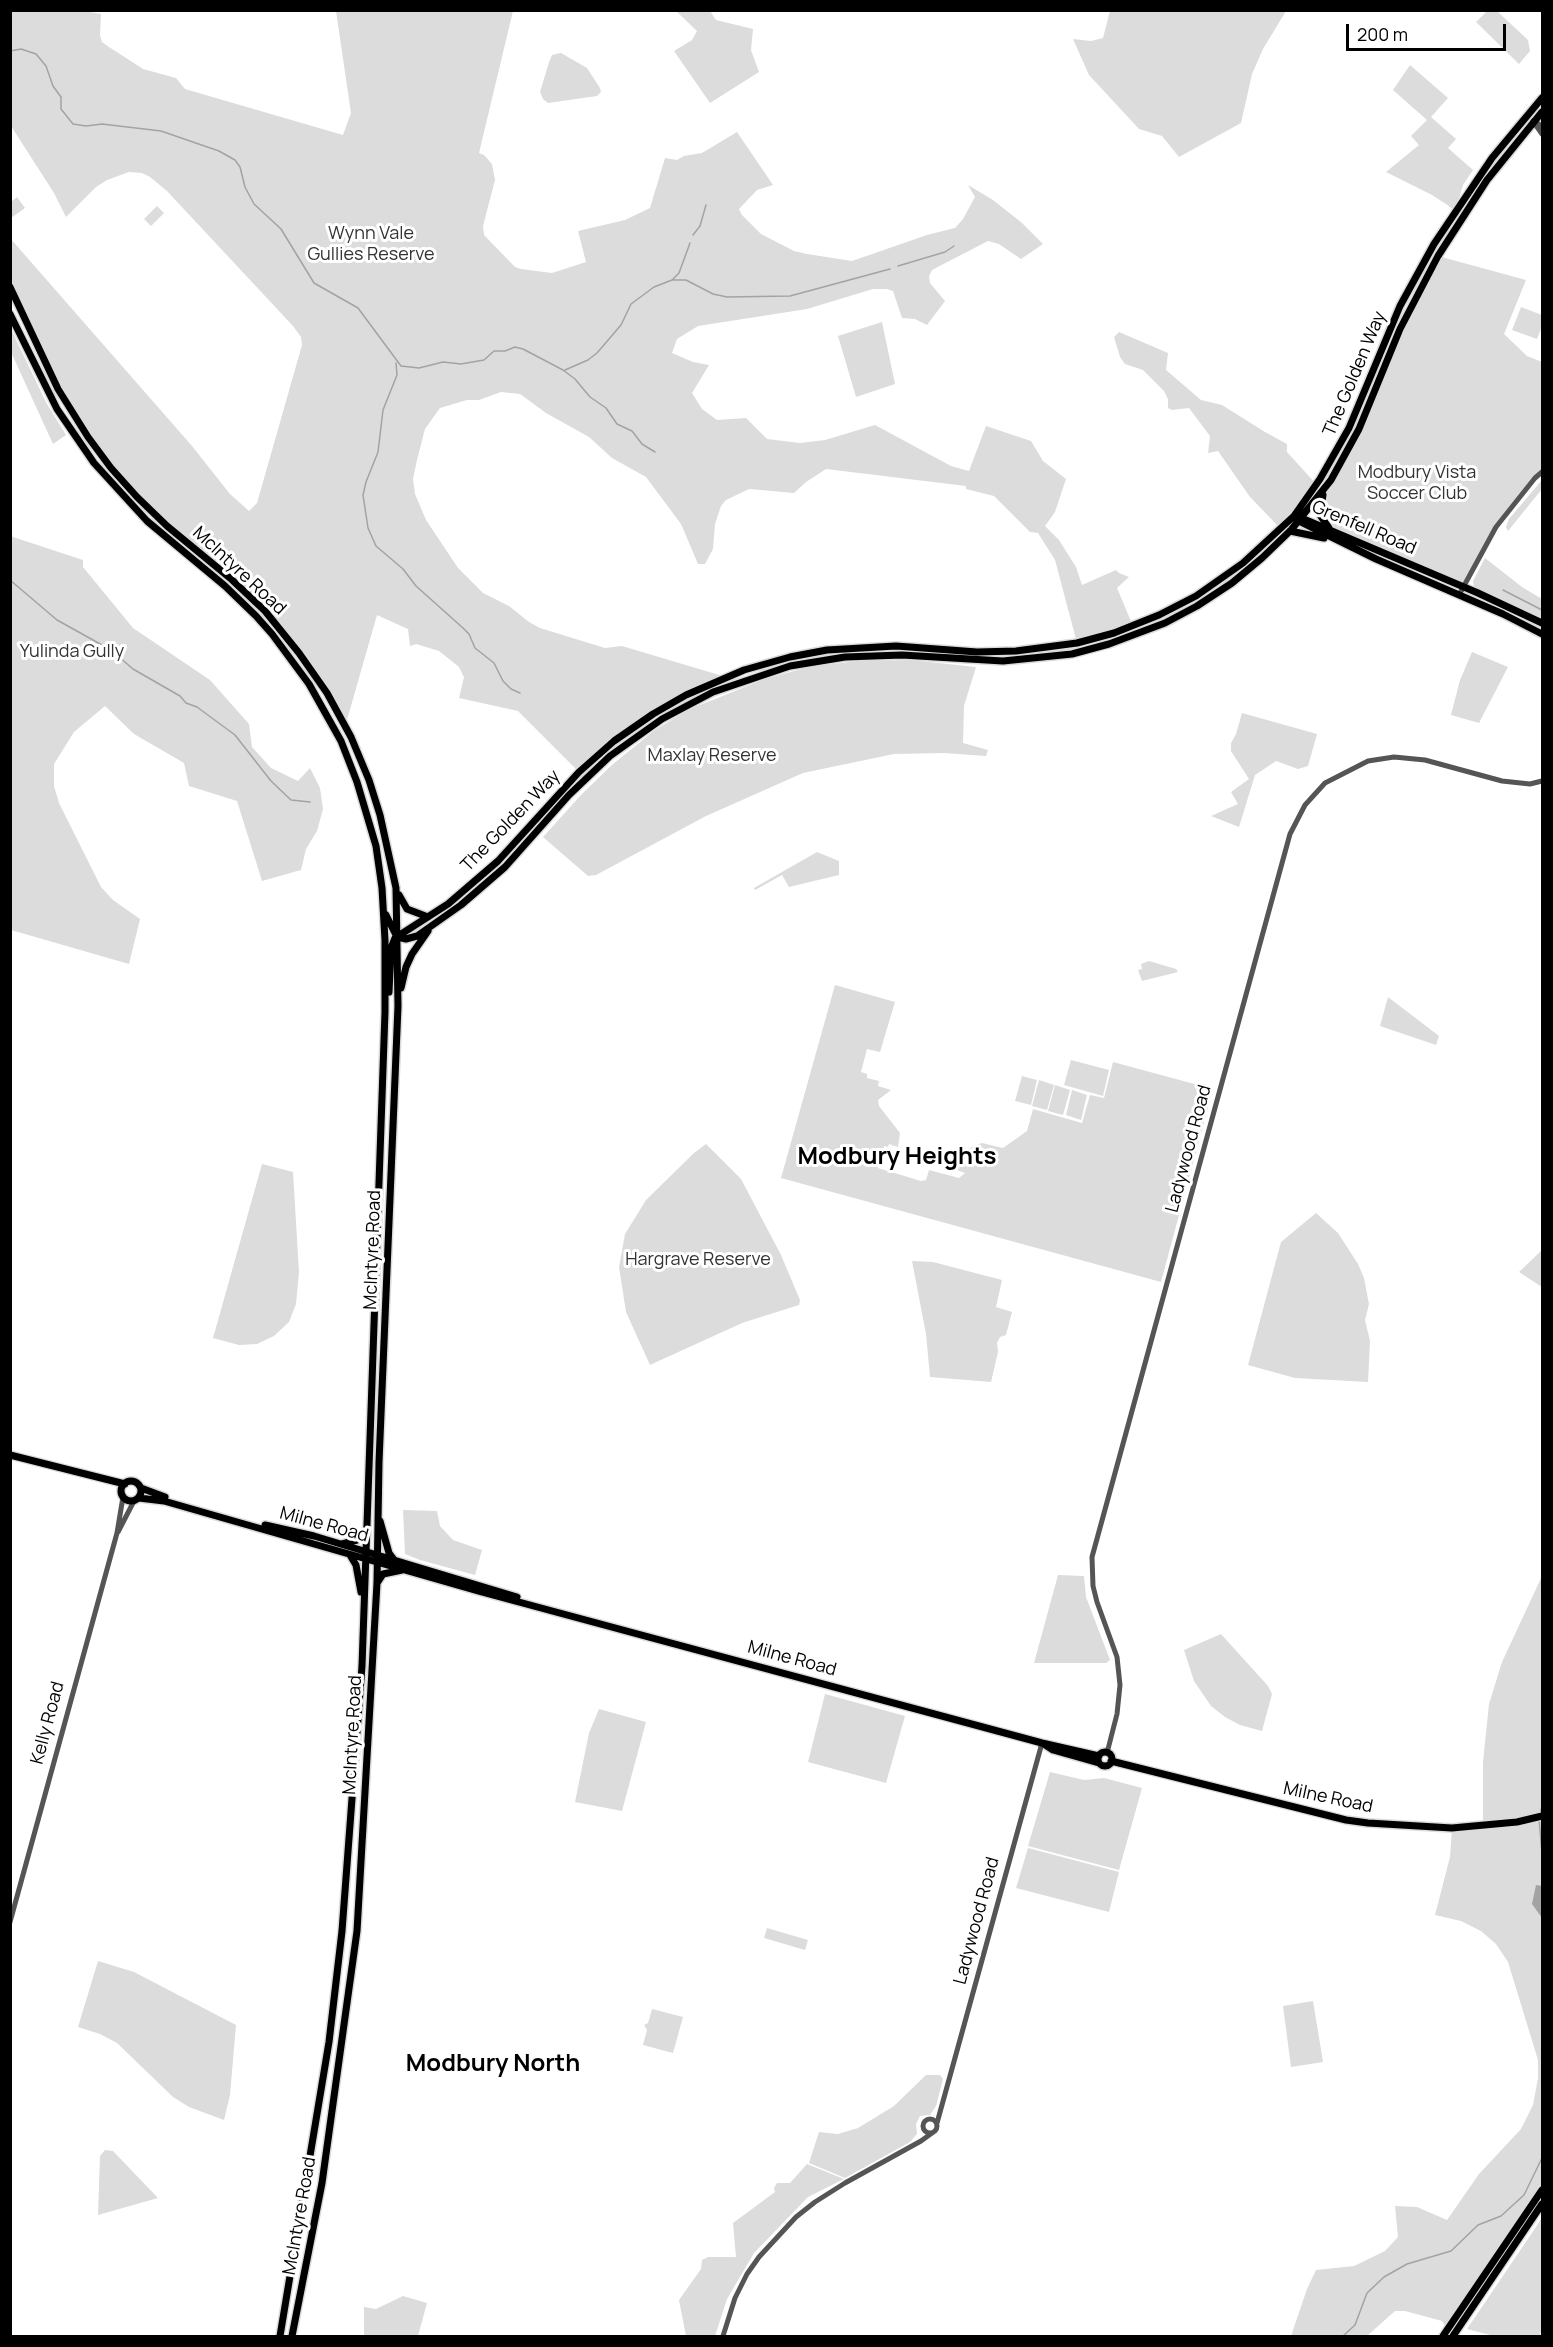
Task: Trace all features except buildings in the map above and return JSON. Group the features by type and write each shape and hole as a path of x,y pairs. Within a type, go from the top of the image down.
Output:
{"main road":[{"name":"The Golden Way","path":"397,937 411,938 431,927 461,905 505,867 562,803 598,767 637,736 679,709 731,685 790,666 835,658 891,655 973,661 1012,661 1063,655 1109,644 1165,623 1207,600 1243,574 1290,531 1298,519 1345,438 1400,306 1434,244 1475,181 1542,98"},
{"name":"The Golden Way","path":"397,937 459,895 498,861 579,771 628,730 686,695 736,673 790,657 844,648 896,646 977,652 1059,647 1114,633 1159,615 1213,585 1298,519 1324,490 1359,429 1408,312 1438,255 1487,180 1542,112"},
{"name":"McIntyre Road","path":"10,287 58,388 72,414 99,453 137,497 230,578 265,612 299,653 327,693 351,737 369,780 380,815 396,888 398,1006 377,1582 357,1931 322,2183 292,2337"},
{"name":"McIntyre Road","path":"10,314 48,393 70,431 94,463 118,492 147,521 225,586 256,616 292,660 322,704 349,759 376,846 384,908 385,1012 362,1666 343,1920 331,2031 280,2337"},
{"path":"1324,490 1320,515 1331,530"},
{"name":"Grenfell Road","path":"1298,519 1331,530 1463,586 1542,623"},
{"name":"Grenfell Road","path":"1298,519 1338,541 1542,634"},
{"path":"1290,531 1338,541"},
{"path":"544,825 546,807 562,803"},
{"path":"396,888 407,909 428,917"},
{"path":"384,908 397,937 391,948 389,994 385,1012"},
{"path":"398,1006 406,967 415,948 431,927"},
{"path":"10,1455 95,1478 125,1484 132,1481 141,1488 136,1499 128,1501 95,1478"},
{"path":"122,1495 125,1484"},
{"name":"Milne Road","path":"141,1488 168,1498 336,1544 406,1570 1042,1743 1053,1750 1099,1759"},
{"name":"Milne Road","path":"136,1499 165,1501 349,1554 365,1555"},
{"path":"378,1513 389,1553 395,1561"},
{"path":"336,1544 357,1540 362,1537 366,1528"},
{"path":"349,1554 356,1565 364,1604"},
{"name":"Milne Road","path":"377,1559 395,1561 509,1594 533,1604"},
{"path":"377,1582 383,1574 406,1570"},
{"path":"1107,1753 1111,1757 1111,1761 1106,1766 1099,1759 1107,1753"},
{"name":"Milne Road","path":"1111,1761 1346,1820 1368,1823 1452,1828 1517,1822 1539,1817"},
{"path":"1443,2337 1542,2190"},
{"path":"1453,2337 1542,2204"},
{"path":"1498,2255 1505,2260"}],"street":[{"path":"1527,117 1542,126"},
{"path":"1534,122 1542,134"},
{"path":"1459,595 1497,526 1542,472"},
{"name":"Ladywood Road","path":"1107,1753 1120,1685 1117,1657 1097,1602 1092,1557 1290,834 1305,805 1325,783 1368,761 1394,757 1425,760 1502,781 1530,784 1542,782"},
{"name":"Kelly Road","path":"10,1922 117,1533 122,1495"},
{"name":"Kelly Road","path":"117,1533 136,1499"},
{"name":"Ladywood Road","path":"937,2123 1042,1743"},
{"name":"Ladywood Road","path":"930,2118 940,2106"},
{"path":"723,2337 735,2298 747,2274 759,2257 796,2217 825,2196 932,2133 937,2123 930,2118 925,2120 919,2139 914,2143"},
{"path":"923,2127 925,2131 932,2133"}],"green space":[{"name":"Wynn Vale Gullies Reserve","path":"79,10 101,14 102,42 143,69 176,78 185,89 343,135 351,113 336,11 513,11 479,153 492,164 495,180 483,226 484,235 515,267 521,269 552,273 586,262 578,231 625,220 650,208 665,158 677,160 684,156 702,153 737,132 773,185 757,190 739,209 742,215 761,234 794,251 807,254 852,261 927,235 955,228 963,219 975,197 968,185 993,200 1022,223 1043,244 1021,259 999,244 988,241 932,270 929,276 930,283 945,301 927,325 915,319 902,318 893,291 873,289 807,309 698,326 677,339 672,353 693,362 709,365 692,393 702,409 717,420 746,418 767,439 800,443 825,440 875,425 951,466 969,471 986,426 1031,441 1043,461 1066,479 1055,512 1045,526 1059,540 1076,567 1082,585 1116,570 1129,577 1117,588 1133,626 1077,643 1055,560 1038,533 1030,532 994,496 966,489 966,486 826,469 794,493 749,489 726,500 721,506 715,524 713,549 705,564 698,564 681,524 646,477 612,458 589,437 546,413 520,394 501,392 479,400 467,400 440,408 425,429 417,460 413,479 415,494 426,520 458,568 483,593 509,606 540,628 605,648 622,646 726,677 653,714 579,772 518,711 459,698 464,677 459,667 439,651 416,644 410,646 408,629 377,615 345,727 338,712 265,612 137,497 72,414 11,287 10,238 192,446 230,494 249,511 257,503 302,345 301,337 167,191 150,177 142,173 129,172 107,180 96,187 66,217 54,193 11,126 11,11"},
{"path":"1110,10 1286,11 1263,49 1252,74 1241,123 1179,157 1162,136 1139,129 1089,75 1073,39 1091,41 1103,38"},
{"path":"676,11 710,11 716,20 753,29 751,50 759,72 710,103 674,51 692,40 697,31"},
{"path":"1487,11 1497,11 1528,40 1530,51 1519,64 1476,22"},
{"path":"561,53 587,68 600,88 601,92 597,96 548,103 543,99 540,92 549,62 552,55"},
{"path":"1410,65 1448,98 1431,117 1456,139 1448,148 1473,170 1463,185 1455,212 1432,195 1386,172 1419,145 1411,136 1427,120 1393,90"},
{"path":"17,197 25,208 11,218 11,202"},
{"path":"157,206 164,213 151,226 144,219"},
{"name":"Modbury Vista Soccer Club","path":"1438,256 1526,280 1504,334 1527,356 1542,362 1542,472 1496,527 1463,586 1331,530 1321,518 1326,488 1343,461 1400,329"},
{"path":"1521,307 1542,315 1542,326 1537,339 1512,330"},
{"path":"882,322 895,384 856,397 838,336"},
{"path":"10,327 47,404 66,435 53,444 11,352"},
{"path":"1119,332 1168,353 1166,370 1201,400 1222,405 1287,444 1287,452 1316,484 1281,529 1250,497 1218,451 1208,453 1210,436 1189,408 1172,410 1168,408 1168,399 1164,391 1143,370 1125,364 1120,357 1114,337"},
{"path":"1542,480 1542,489 1508,531 1506,527 1509,519"},
{"name":"Yulinda Gully","path":"10,536 83,560 83,567 133,628 210,680 249,724 252,747 271,768 298,781 310,768 320,788 323,809 317,831 306,849 301,870 262,881 237,801 189,786 184,763 134,734 105,706 74,732 54,764 54,786 59,803 101,887 113,900 140,919 129,964 11,930"},
{"path":"1485,558 1522,587 1542,599 1542,620 1474,588 1473,581"},
{"path":"1472,652 1508,667 1479,723 1451,715 1460,680"},
{"name":"Maxlay Reserve","path":"910,660 976,667 964,706 963,743 988,750 986,756 944,753 894,754 803,773 706,816 596,875 588,876 543,837 613,764 655,730 690,709 765,679 809,667 857,661"},
{"path":"1242,713 1317,734 1308,766 1298,769 1276,761 1255,775 1239,827 1211,816 1238,804 1231,792 1249,779 1231,751 1231,743"},
{"path":"817,852 839,861 839,875 789,887 782,875 755,890 754,888"},
{"path":"1149,961 1176,969 1178,972 1142,981 1138,970 1142,969 1141,964"},
{"path":"835,985 895,1002 880,1052 867,1049 861,1072 867,1074 867,1078 879,1081 878,1086 891,1090 878,1100 879,1106 900,1133 898,1147 889,1144 888,1147 884,1146 878,1168 921,1181 926,1180 929,1170 959,1178 965,1173 957,1170 960,1158 966,1159 961,1156 963,1151 982,1143 1003,1148 1027,1131 1033,1109 1082,1123 1090,1095 1104,1098 1113,1062 1213,1089 1161,1282 781,1178"},
{"path":"1388,997 1439,1036 1436,1045 1380,1026"},
{"path":"1071,1060 1109,1070 1103,1096 1064,1085"},
{"path":"1022,1076 1037,1080 1031,1105 1015,1101"},
{"path":"1039,1080 1054,1085 1047,1110 1032,1106"},
{"path":"1055,1085 1070,1090 1063,1115 1048,1111"},
{"path":"1072,1090 1087,1095 1081,1120 1066,1115"},
{"name":"Hargrave Reserve","path":"706,1144 741,1179 781,1255 800,1300 799,1305 742,1323 650,1365 626,1312 619,1267 625,1234 646,1200"},
{"path":"262,1164 293,1172 299,1272 296,1304 289,1322 274,1336 257,1344 239,1345 213,1338"},
{"path":"1316,1213 1338,1233 1358,1264 1364,1278 1369,1304 1365,1320 1370,1341 1368,1382 1295,1378 1248,1365 1281,1242"},
{"path":"1542,1250 1542,1287 1519,1272"},
{"path":"912,1261 933,1262 1002,1280 996,1307 1012,1312 1006,1335 1000,1337 997,1343 998,1352 991,1382 930,1377 926,1334"},
{"path":"403,1510 437,1511 440,1526 453,1540 482,1550 475,1575 405,1554"},
{"path":"1058,1575 1084,1576 1086,1597 1110,1660 1106,1663 1034,1663"},
{"path":"1542,1576 1542,2190 1448,2330 1442,2321 1405,2311 1395,2311 1367,2336 1291,2336 1316,2270 1354,2266 1385,2251 1398,2237 1395,2206 1417,2207 1447,2220 1479,2174 1521,2129 1533,2105 1538,2078 1538,2060 1508,1962 1496,1944 1481,1931 1461,1921 1435,1915 1450,1857 1452,1828 1483,1825 1483,1762 1489,1704 1502,1662"},
{"path":"1221,1634 1268,1686 1272,1694 1262,1731 1240,1725 1225,1717 1211,1706 1194,1681 1184,1650"},
{"path":"825,1694 905,1716 886,1783 808,1762"},
{"path":"599,1709 646,1722 622,1811 575,1802 589,1733"},
{"path":"1050,1772 1084,1780 1104,1778 1142,1788 1119,1870 1028,1846"},
{"path":"1028,1848 1119,1872 1109,1912 1016,1888"},
{"path":"767,1928 808,1940 805,1950 764,1938"},
{"path":"98,1961 134,1972 236,2025 230,2095 224,2120 189,2107 173,2097 117,2043 100,2034 78,2027"},
{"path":"1313,2001 1323,2062 1291,2067 1283,2006"},
{"path":"652,2009 683,2017 673,2053 643,2045 647,2030 644,2025 648,2023"},
{"path":"926,2075 940,2075 943,2079 936,2106 930,2115 920,2116 916,2124 917,2134 910,2142 845,2178 809,2163 819,2132 838,2134 858,2128 894,2106"},
{"path":"105,2150 113,2151 158,2198 98,2215 100,2156"},
{"path":"807,2164 844,2179 808,2197 754,2253 727,2299 715,2336 686,2336 679,2300 701,2269 702,2260 708,2257 736,2257 733,2223 775,2192 774,2188 777,2183 790,2183"},
{"path":"1542,2218 1542,2328 1540,2336 1494,2336 1467,2329"},
{"path":"403,2296 427,2303 418,2336 364,2336 364,2307 376,2309"}],"shaded area":[{"path":"1536,1885 1542,1886 1542,1918 1532,1904"}],"waterway":[{"path":"10,51 21,49 36,54 46,66 53,86 61,97 61,109 73,124 86,126 102,124 161,131 219,151 235,160 240,167 245,187 254,204 281,229 314,283 358,308 401,366 419,368 443,362 461,364 484,360 494,351 505,351 515,347 523,349 575,379 590,397 606,408 617,424 632,431 642,444 655,452"},
{"path":"693,235 700,226 706,205"},
{"path":"673,279 679,273 690,243"},
{"path":"898,266 945,252 954,246"},
{"path":"565,370 588,360 597,353 621,325 631,304 654,287 672,280 686,280 713,294 727,297 790,296 890,269"},
{"path":"396,363 397,375 383,410 378,452 363,495 368,528 376,546 403,569 416,586 469,634 475,648 494,663 503,681 511,689 520,693"},
{"path":"10,580 57,620 111,650 133,669 180,696 186,703 197,707 235,735 271,781 291,800 310,802"},
{"path":"1503,590 1542,610"},
{"path":"1540,1814 1542,1806"},
{"path":"1539,1819 1542,1853"},
{"path":"1343,2336 1355,2325 1367,2293 1384,2277 1407,2264 1451,2251 1478,2225 1501,2216 1524,2195 1542,2158"}],"district":[{"name":"Modbury Heights","path":"897,1157"},
{"name":"Modbury North","path":"493,2064"}]}
